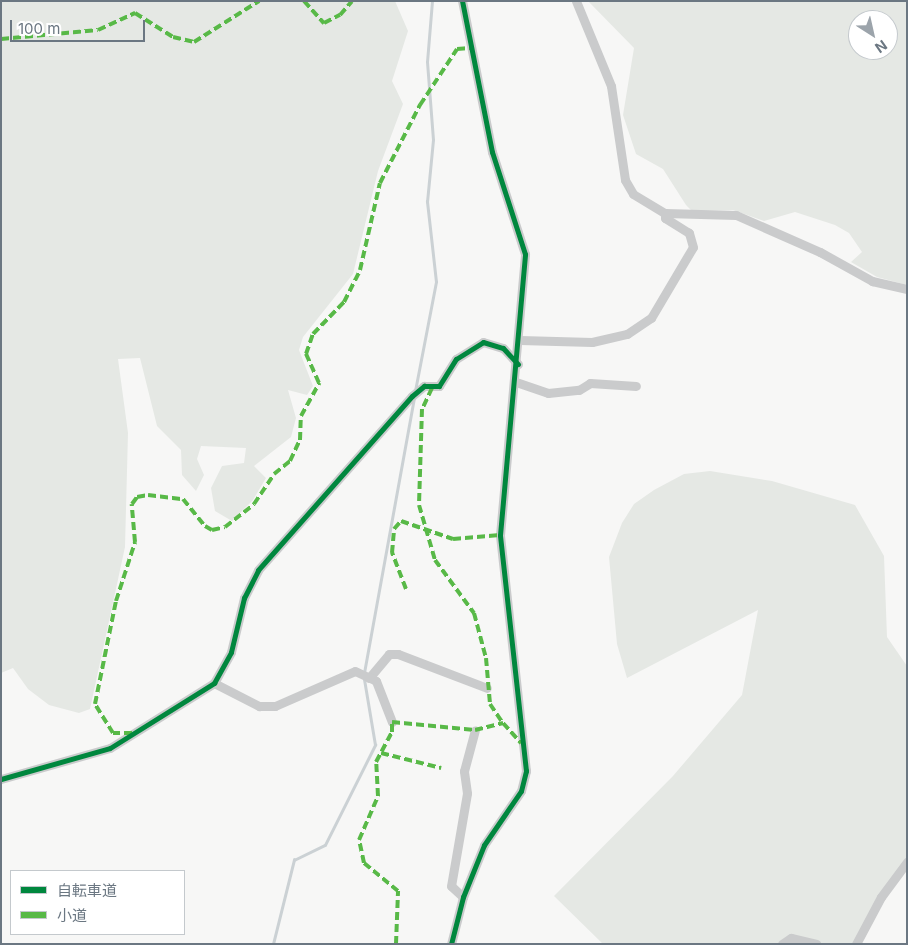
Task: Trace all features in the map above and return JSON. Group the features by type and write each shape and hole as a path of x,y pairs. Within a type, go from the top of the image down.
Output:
{"street":[{"path":"451,944 463,897 484,845 521,791 526,771 500,535 518,364 525,254 492,152 462,1"},
{"path":"576,1 611,86 625,180 633,194 666,213 736,215 820,252 872,281 907,290"},
{"path":"520,340 592,342 627,334 651,318 694,241 665,218 666,213"},
{"path":"1,779 110,748 214,683 232,652 244,598 258,570 412,396 424,386 439,386 456,359 483,342 503,348 518,364"},
{"path":"516,382 548,393 579,390 590,382 636,386"},
{"path":"369,678 389,654 398,654 487,688"},
{"path":"214,683 259,706 275,706 355,671 376,681 392,722"},
{"path":"463,897 451,886 467,793 464,771 475,730"},
{"path":"856,944 881,897 907,862"},
{"path":"782,944 791,938 816,944"}],"shaded area":[{"path":"1,1 395,1 408,31 392,81 403,104 378,171 353,274 303,337 299,350 313,386 307,395 288,390 296,418 291,437 254,466 266,478 253,500 232,521 215,511 211,488 222,466 244,463 246,448 201,446 197,459 204,475 196,491 182,475 181,450 157,426 140,358 118,359 128,433 125,547 90,709 79,713 49,705 28,689 13,668 1,673"},
{"path":"588,1 907,1 907,285 877,277 851,262 862,252 849,233 835,225 795,212 764,221 733,210 692,211 686,205 663,169 636,154 623,115 634,48"},
{"path":"710,471 772,481 855,505 884,556 887,637 907,666 907,858 856,944 603,944 554,896 673,776 742,695 758,610 627,678 617,644 609,557 622,523 634,504 654,490 684,474"}],"waterway":[{"path":"415,391 436,282 427,202 433,140 427,62 432,1"},
{"path":"364,673 414,399"},
{"path":"273,944 294,860 325,845 375,745 364,679"}],"marked path":[{"path":"1,39 98,30 135,13 173,37 194,42 259,1"},
{"path":"304,1 324,23 340,15 352,1"},
{"path":"132,733 113,733 95,704 116,601 135,542 132,504 137,497 148,495 183,499 205,526 212,530 225,527 254,504 274,474 290,461 300,440 301,416 319,383 306,354 313,334 344,302 360,270 380,183 420,105 457,49 470,48"},
{"path":"432,388 422,409 419,505 435,560 474,613 486,658 490,704 503,723"},
{"path":"406,589 392,553 394,529 401,521 453,539 500,535"},
{"path":"396,944 398,891 364,863 359,840 378,796 376,762 392,732 392,722 475,730 503,723 521,743"},
{"path":"381,753 441,768"}],"cycle path":[{"path":"451,944 463,897 484,845 521,791 526,771 500,535 525,254 492,152 462,1"},
{"path":"1,779 110,748 214,683 231,652 244,598 258,570 412,396 424,386 439,386 456,359 483,342 503,348 518,364"}]}
